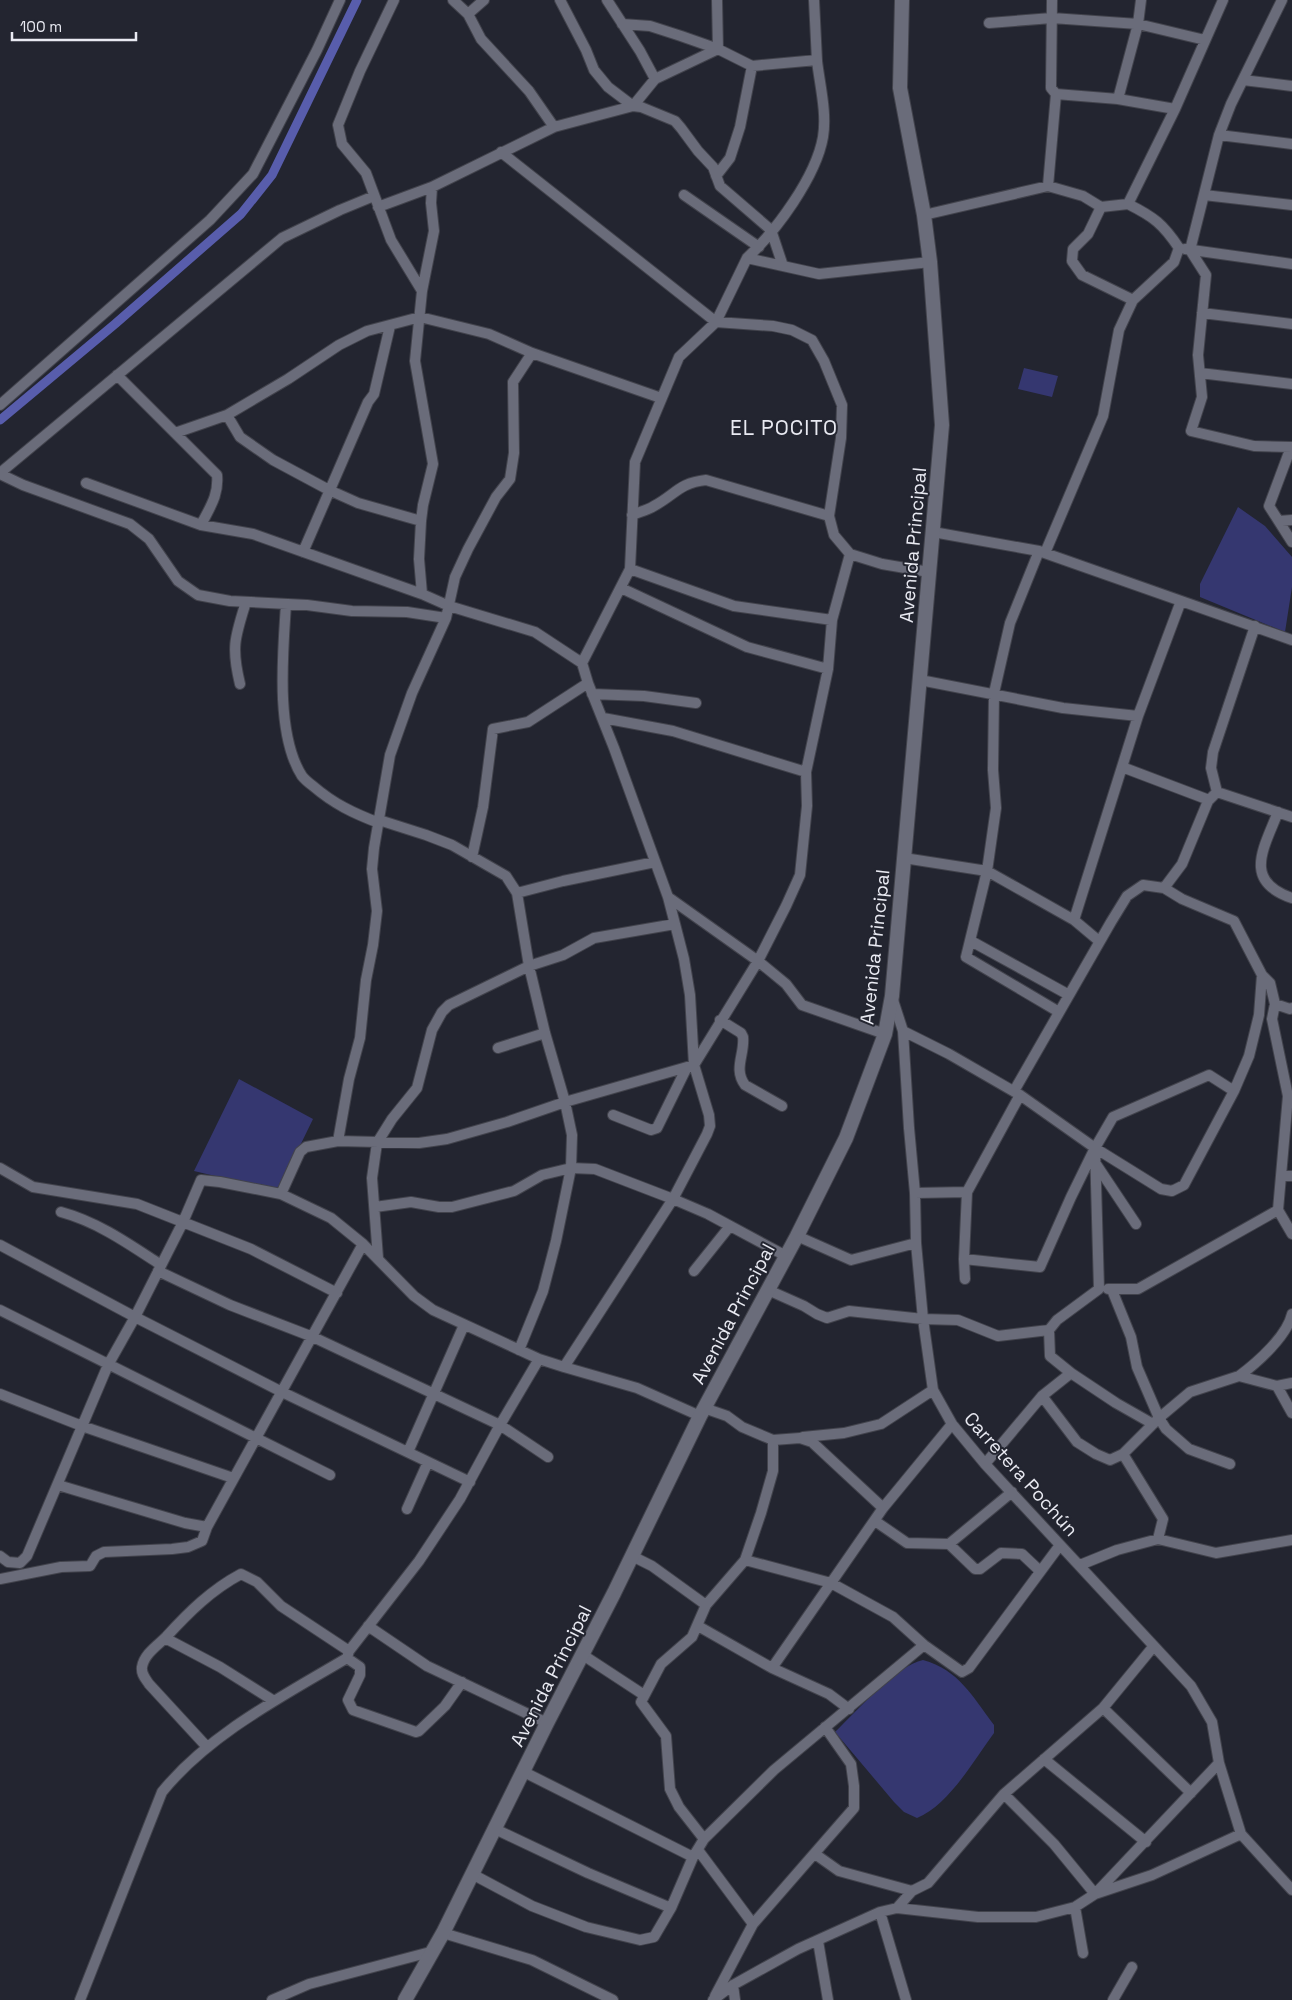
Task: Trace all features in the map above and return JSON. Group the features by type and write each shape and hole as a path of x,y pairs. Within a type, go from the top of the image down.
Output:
{"main road":[{"name":"Avenida Principal","path":"405,2000 434,1951 547,1723 583,1655 702,1412 797,1236 846,1138 885,1034 892,996 942,425 930,262 924,215 900,88 902,0"}],"street":[{"path":"0,405 210,220 253,174 317,50 340,0"},
{"path":"394,0 360,71 338,125 342,144 366,173 392,240 422,291"},
{"path":"453,0 468,14 481,39 529,91 554,127"},
{"path":"468,14 484,0"},
{"path":"560,0 586,50 594,70 608,87 633,106"},
{"path":"607,0 640,51 654,79"},
{"path":"717,0 718,49"},
{"path":"582,663 630,569 635,462 679,357 716,322 747,258 759,247 794,201 815,166 823,136 823,110 817,60 814,0"},
{"path":"1048,186 1056,94 1051,88 1052,0"},
{"path":"1118,99 1138,24 1141,0"},
{"path":"1128,204 1175,109 1223,0"},
{"path":"1059,1012 966,958 987,871 996,808 993,770 994,693 1010,623 1103,416 1119,330 1133,300 1174,262 1185,249 1204,195 1219,135 1230,104 1282,0"},
{"path":"989,23 1052,18 1138,24 1205,40"},
{"path":"622,24 650,26 718,49 752,66 817,60"},
{"path":"633,106 654,79 718,49"},
{"path":"716,176 730,158 740,126 752,66"},
{"path":"1243,80 1292,86"},
{"path":"1056,94 1118,99 1175,109"},
{"path":"378,207 432,188 554,127 633,106 641,107 675,121 713,167 720,186 771,230 783,266"},
{"path":"1219,135 1292,144"},
{"path":"501,152 716,322 782,328 808,337 818,350 842,405 840,438 829,516 830,526 834,535 850,554 882,564 929,572"},
{"path":"924,215 1048,186 1083,196 1100,207 1128,204 1153,216 1185,249 1206,275 1198,356 1202,397 1191,431 1254,446 1292,447 1269,506 1292,542"},
{"path":"422,594 419,559 421,521 433,464 415,361 422,291 434,231 431,203 432,188"},
{"path":"684,194 759,247"},
{"path":"1204,195 1292,205"},
{"path":"374,196 282,238 0,473 23,485 130,524 149,539 178,581 198,595 230,601 286,604 352,612 407,612 446,618"},
{"path":"1100,207 1088,234 1073,248 1072,261 1082,275 1133,300"},
{"path":"1185,249 1292,264"},
{"path":"747,258 819,274 930,262"},
{"path":"1202,313 1292,324"},
{"path":"175,433 227,415 288,379 339,345 367,331 420,317 489,334 532,353 662,398"},
{"path":"303,552 368,402 374,394 390,326"},
{"path":"338,1141 360,1038 366,980 374,944 377,911 372,869 390,755 412,693 446,618 455,577 496,497 510,479 514,453 513,382 532,353"},
{"path":"1200,373 1292,384"},
{"path":"117,375 217,476 218,488 215,498 201,525"},
{"path":"227,415 240,437 273,460 358,503 421,521"},
{"path":"632,515 654,507 680,487 706,480 829,516"},
{"path":"86,483 201,525 253,534 422,594 449,606 535,632 582,663 668,897 684,959 690,995 690,1066 709,1115 710,1126 673,1199 564,1367"},
{"path":"1279,521 1292,520"},
{"path":"933,532 1042,552 1292,640"},
{"path":"613,1115 650,1130 657,1128 690,1066 758,961 800,875 807,806 806,772 828,669 832,620 850,554"},
{"path":"630,569 734,606 832,620"},
{"path":"621,588 747,647 828,669"},
{"path":"1074,920 1138,716 1180,601"},
{"path":"240,684 234,662 234,640 246,602"},
{"path":"286,604 282,665 286,726 292,755 303,777 323,795 348,811 439,840 472,857 506,876 518,893 529,966 544,1033 565,1102 572,1135 571,1168 563,1210 543,1291 519,1350"},
{"path":"1164,888 1182,864 1213,796 1211,768 1214,752 1254,626"},
{"path":"920,680 1063,708 1138,716"},
{"path":"472,857 483,807 492,729 528,722 588,683"},
{"path":"592,694 644,696 696,703"},
{"path":"602,718 673,730 806,772"},
{"path":"1122,767 1213,796 1292,817"},
{"path":"1278,812 1260,866 1264,879 1272,889 1292,898"},
{"path":"904,858 987,871 1074,920 1099,941"},
{"path":"518,893 563,881 655,862"},
{"path":"965,1279 967,1192 1059,1012 1099,941 1127,896 1143,885 1164,888 1182,899 1234,921 1262,975 1270,983 1275,1004 1272,1019 1288,1096 1287,1176 1278,1210 1292,1234"},
{"path":"668,897 758,961 786,984 802,1005 885,1034"},
{"path":"378,1258 376,1207 372,1178 377,1143 392,1119 417,1088 432,1030 442,1012 449,1005 529,966 563,955 594,938 675,924"},
{"path":"971,941 1069,995"},
{"path":"903,1031 949,1054 1017,1093 1095,1148 1161,1189 1172,1190 1184,1186 1234,1091 1249,1056 1258,1015 1262,975"},
{"name":"Carretera Pochún","path":"892,996 903,1031 915,1193 916,1243 923,1319 934,1390 952,1424 985,1464 1191,1686 1212,1722 1219,1763 1241,1834"},
{"path":"1275,1004 1292,1008"},
{"path":"720,1020 741,1033 743,1037 739,1068 741,1080 745,1085 782,1106"},
{"path":"498,1048 544,1033"},
{"path":"281,1194 303,1149 338,1141 419,1143 447,1139 690,1066"},
{"path":"964,1259 1040,1267 1095,1148 1113,1117 1208,1075 1234,1091"},
{"path":"1095,1148 1099,1288"},
{"path":"1095,1163 1136,1224"},
{"path":"0,1168 33,1187 137,1204 251,1249 337,1293"},
{"path":"376,1207 412,1202 452,1207 514,1191 542,1175 571,1168 595,1169 708,1214 786,1256"},
{"path":"0,1556 8,1562 20,1563 27,1556 108,1365 135,1317 183,1222 201,1180 281,1194 331,1218 363,1244 423,1303 464,1325 519,1350 539,1359 645,1391 702,1412 727,1416 742,1427 773,1440 844,1433 881,1424 934,1390"},
{"path":"915,1193 967,1192"},
{"path":"1230,1464 1189,1449 1156,1421 1116,1403 1071,1373 1050,1356 1050,1330 1057,1320 1099,1288 1112,1290 1138,1289 1278,1210"},
{"path":"61,1212 77,1217 116,1236 159,1268 230,1305 313,1337 500,1425 548,1457"},
{"path":"694,1271 730,1226"},
{"path":"797,1236 851,1260 916,1243"},
{"path":"0,1244 135,1317 282,1392 470,1482"},
{"path":"0,1579 61,1567 90,1566 96,1556 104,1552 188,1546 202,1541 207,1527 233,1478 257,1438 363,1244"},
{"path":"768,1290 828,1318 849,1312 923,1319 958,1320 998,1336 1050,1330"},
{"path":"1112,1290 1131,1338 1137,1367 1156,1421"},
{"path":"0,1310 330,1475"},
{"path":"1042,1396 1077,1442 1110,1460 1122,1454 1190,1392 1239,1376 1250,1368 1290,1325 1292,1314"},
{"path":"408,1452 464,1325"},
{"path":"80,2000 162,1792 174,1777 206,1747 348,1654 419,1561 460,1499 500,1425 539,1359"},
{"path":"985,1464 1042,1396 1071,1373"},
{"path":"1239,1376 1277,1386 1292,1383"},
{"path":"1277,1386 1292,1413"},
{"path":"0,1394 82,1426 233,1478"},
{"path":"772,1668 883,1508 952,1424"},
{"path":"800,1438 812,1442 883,1508"},
{"path":"704,1839 679,1806 670,1789 666,1736 640,1702 660,1664 692,1637 706,1605 745,1560 773,1471 773,1440"},
{"path":"1122,1454 1163,1519 1158,1539"},
{"path":"407,1510 428,1462"},
{"path":"58,1485 185,1523 207,1527"},
{"path":"875,1521 907,1543 949,1544 1012,1492"},
{"path":"1080,1565 1116,1550 1158,1539 1216,1553 1292,1540"},
{"path":"949,1544 975,1569 980,1569 1001,1553 1022,1554 1040,1571"},
{"path":"745,1560 831,1583 894,1616 924,1645 962,1672 969,1668 1060,1544"},
{"path":"632,1556 652,1566 706,1605"},
{"path":"206,1747 148,1684 142,1674 142,1665 151,1651 183,1618 224,1583 240,1574 257,1582 281,1606 348,1654 360,1667 360,1675 348,1700 354,1710 416,1732 445,1706 462,1682"},
{"path":"368,1626 427,1666 547,1723"},
{"path":"698,1626 772,1668 829,1694 849,1709"},
{"path":"165,1638 220,1667 274,1701"},
{"path":"472,1874 532,1906 586,1927 640,1940 654,1937 671,1908 704,1839 774,1770 924,1645"},
{"path":"897,1908 912,1891 928,1883 1004,1794 1103,1708 1153,1647"},
{"path":"583,1655 644,1695"},
{"path":"1103,1708 1191,1793"},
{"path":"713,2000 753,1924 854,1808 854,1786 850,1764 825,1727"},
{"path":"1044,1759 1146,1842"},
{"path":"713,2000 733,1986 798,1949 818,1942 880,1912 897,1908 978,1917 1036,1917 1075,1907 1095,1894 1219,1763"},
{"path":"524,1772 696,1853 753,1924"},
{"path":"1004,1794 1054,1844 1095,1894"},
{"path":"495,1829 588,1873 671,1908"},
{"path":"1095,1894 1152,1875 1241,1834 1292,1890"},
{"path":"815,1854 839,1871 912,1891"},
{"path":"1075,1907 1083,1953"},
{"path":"880,1912 906,2000"},
{"path":"443,1933 532,1960 613,2000"},
{"path":"818,1942 828,2000"},
{"path":"272,2000 309,1984 434,1951"},
{"path":"1113,2000 1132,1967"},
{"path":"733,1986 736,2000"}],"shaded area":[{"path":"1024,368 1058,376 1052,397 1018,389"},
{"path":"1238,507 1265,526 1292,557 1292,587 1285,632 1200,597 1200,584"},
{"path":"239,1079 313,1119 278,1191 194,1171"},
{"path":"923,1660 946,1670 964,1685 994,1725 994,1733 950,1793 929,1812 917,1818 904,1812 894,1802 835,1732 889,1680 901,1671"}],"waterway":[{"path":"0,420 115,324 241,214 272,175 357,0"}],"district":[{"name":"EL POCITO","path":"784,427"}]}
